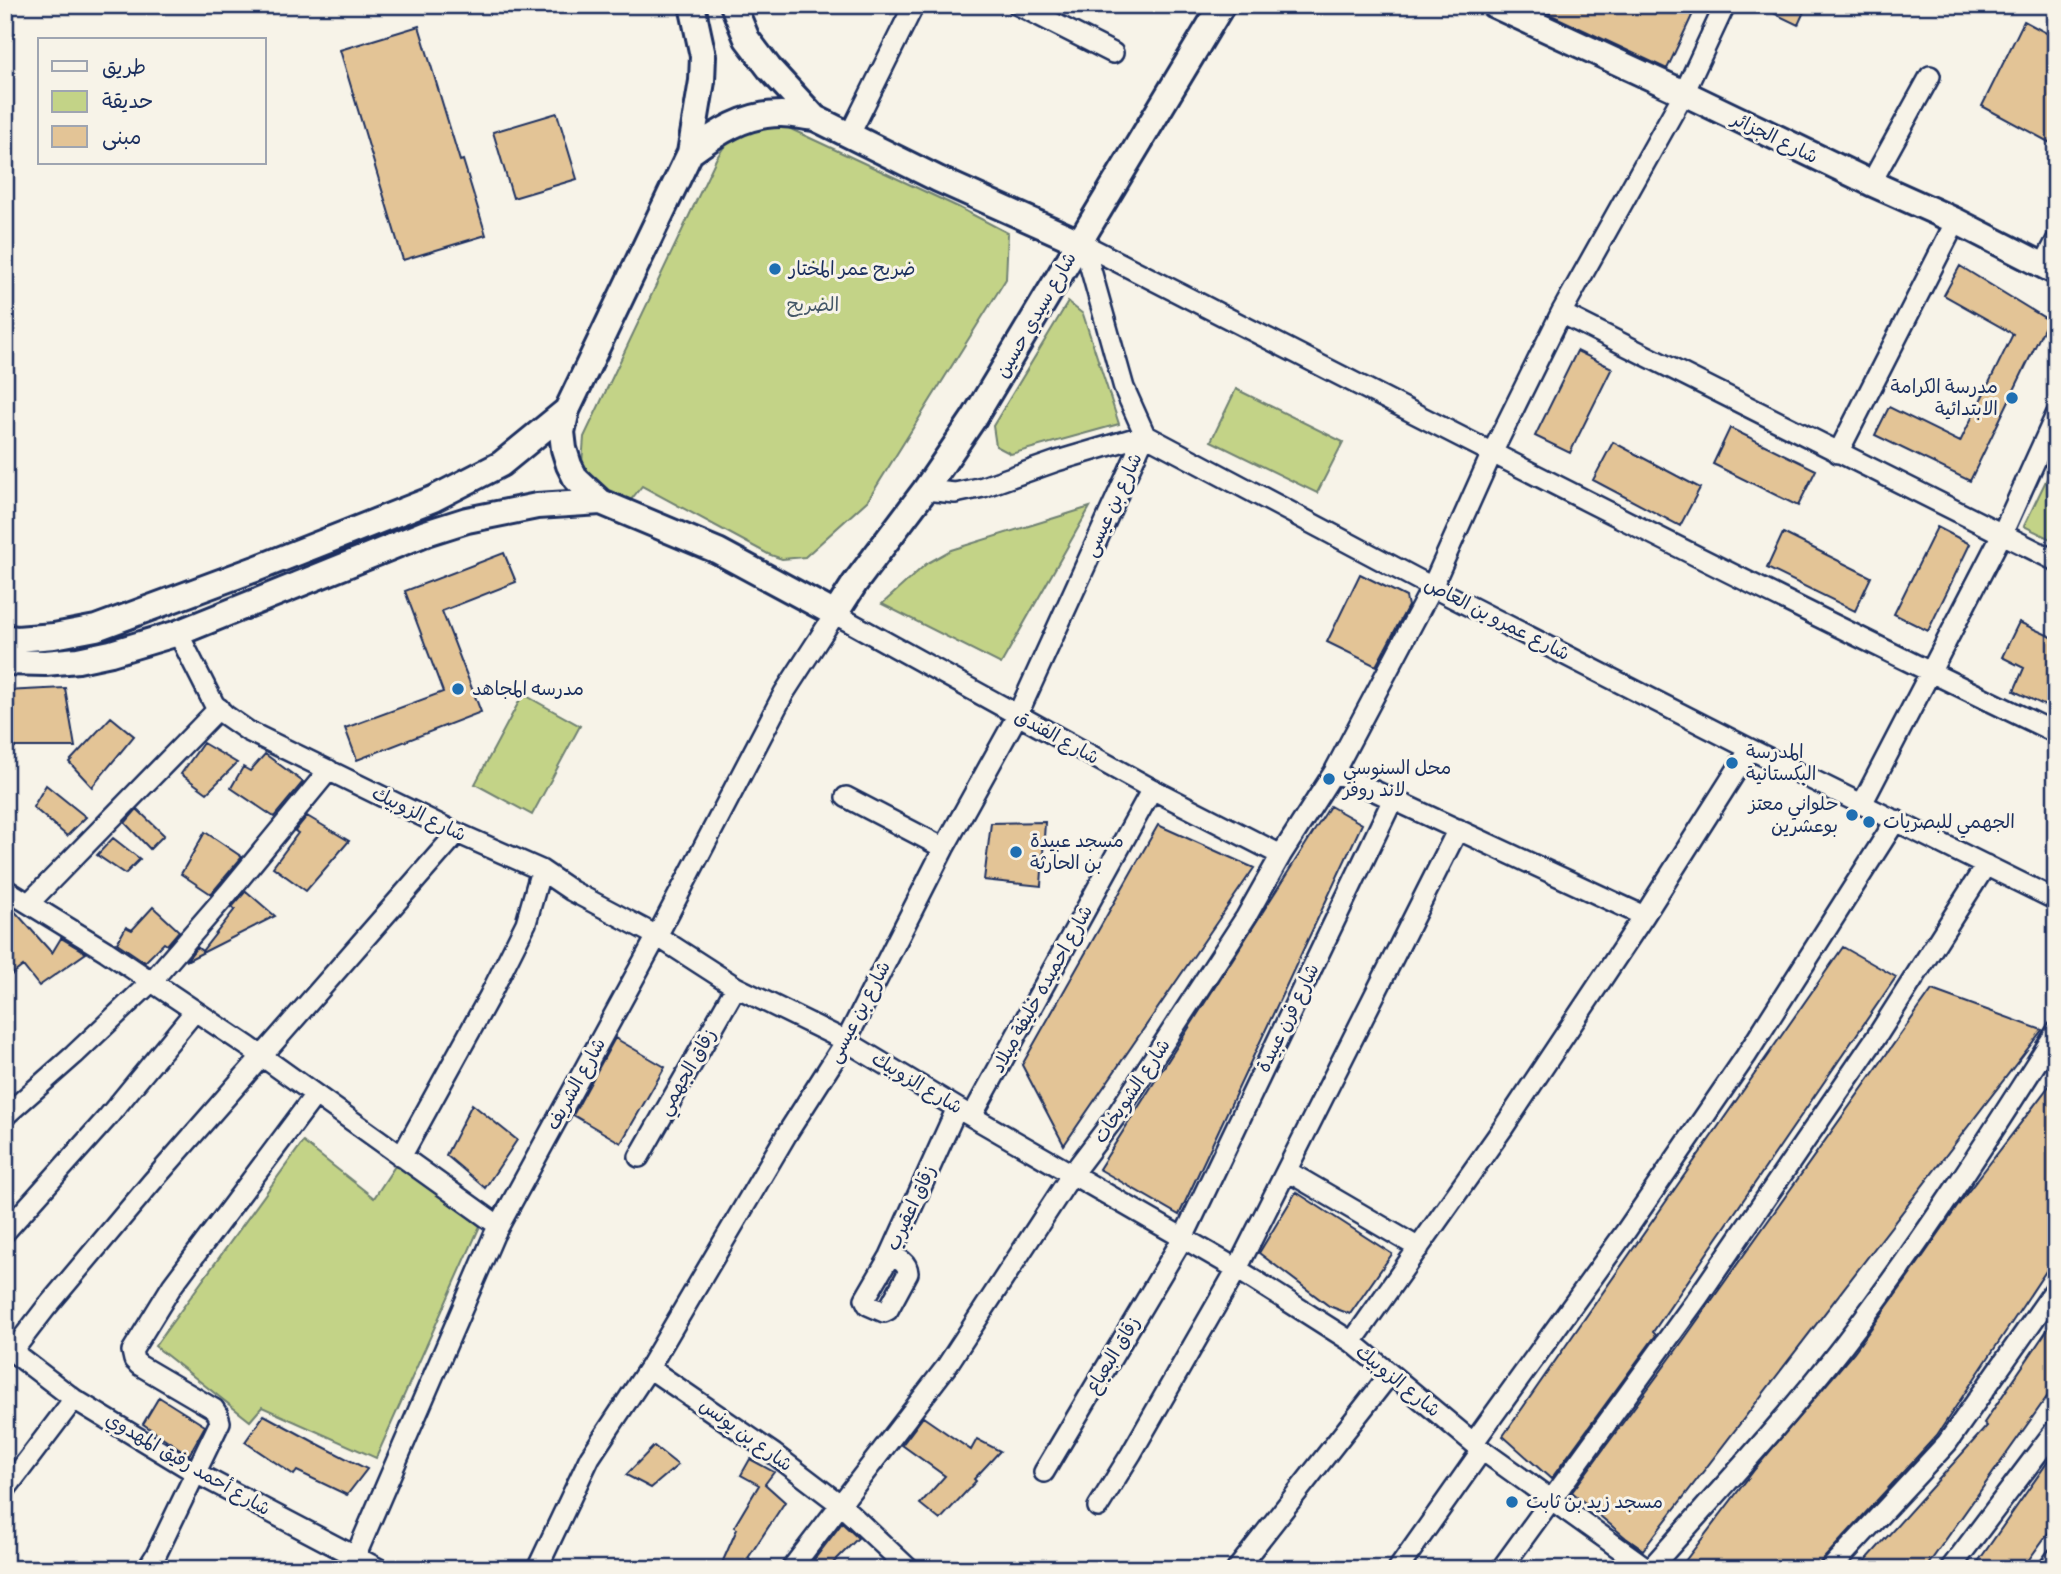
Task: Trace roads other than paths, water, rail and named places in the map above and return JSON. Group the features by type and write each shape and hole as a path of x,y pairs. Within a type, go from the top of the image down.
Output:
{"main road":[{"path":"692,5 702,55 702,81 690,153 567,410 562,432 564,449 576,479 601,502 718,551 835,614"},
{"path":"733,5 747,39 769,68 815,118 938,179 1079,243"},
{"name":"شارع سيدي حسين","path":"835,614 974,418 1222,5"},
{"name":"شارع الجزائر","path":"1494,5 1871,183 1956,220 2050,269"},
{"path":"690,153 720,131 759,117 781,114 815,118"},
{"path":"5,637 17,639 54,636 96,628 433,499 501,464 567,410"},
{"path":"5,663 78,660 111,653 178,633 425,533 467,520 537,506 601,502"}],"street":[{"path":"849,136 914,5"},
{"path":"1018,5 1113,53"},
{"name":"شارع الشويخات","path":"791,1569 946,1367 1072,1174 1092,1150 1139,1081 1246,917 1281,855 1334,772 1432,587 1492,453 1562,313 1684,93 1725,5"},
{"path":"1871,183 1930,76"},
{"path":"1838,453 1956,220"},
{"path":"2050,269 2056,241"},
{"path":"925,490 955,493 983,488 1057,461 1145,435 1124,388 1089,263 1079,243"},
{"path":"1079,243 1492,453 2056,733"},
{"path":"1562,313 2056,561"},
{"path":"1862,804 2002,534 2056,415"},
{"name":"شارع عمرو بن العاص","path":"1145,435 1432,587 1750,749 2056,900"},
{"name":"شارع بن عيسى","path":"537,1569 590,1457 649,1368 788,1132 846,1041 944,848 1017,716 1145,435"},
{"name":"شارع الفندق","path":"835,614 1152,789 1281,855"},
{"name":"شارع الشريف","path":"353,1563 499,1226 657,936 784,693 835,614"},
{"name":"شارع الزوبيك","path":"178,633 205,688 219,708 248,731 457,833 541,870 572,891 657,936 736,987 846,1041 1237,1269 1352,1342 1478,1446 1649,1569"},
{"path":"219,708 13,896 261,1055 499,1226"},
{"path":"1352,1342 1503,1128 1644,916 1750,749"},
{"path":"5,1116 151,982 329,770"},
{"path":"1334,772 1644,916"},
{"name":"شارع احميده خليفة ميلاد","path":"965,1112 1152,789"},
{"path":"846,797 944,848"},
{"name":"شارع فرن عبيدة","path":"1183,1238 1393,799"},
{"path":"1398,1569 1478,1446 1746,1056 1896,820"},
{"path":"1098,1507 1237,1269 1458,829"},
{"path":"9,1349 261,1055 457,833"},
{"path":"1501,1569 1706,1285 1877,1036 1986,865"},
{"path":"401,1157 489,997 526,923 541,870"},
{"name":"زقاق الجهمي","path":"639,1157 736,987"},
{"path":"5,1232 107,1118 195,1011"},
{"path":"1649,1569 1774,1431 1845,1343 1929,1227 2056,1032"},
{"path":"146,1569 156,1555 219,1422 214,1409 139,1365 134,1360 132,1351 172,1286 315,1095"},
{"name":"زقاق اعقيرب","path":"868,1305 865,1302 867,1295 965,1112"},
{"path":"1287,1171 1419,1248"},
{"name":"زقاق البعباع","path":"1044,1472 1183,1238"},
{"path":"1830,1569 1947,1443 2056,1288"},
{"name":"شارع أحمد رفيق المهدوي","path":"9,1349 74,1399 196,1473 353,1563 379,1569"},
{"name":"شارع بن يونس","path":"649,1368 774,1454 841,1505 909,1569"},
{"path":"1237,1569 1390,1374"},
{"path":"5,1490 74,1399"},
{"path":"1950,1569 2056,1429"},
{"path":"2048,1569 2056,1558"}],"place":[{"name":"ضريح عمر المختار","path":"775,269"},
{"name":"مدرسة الكرامة الابتدائية","path":"2012,398"},
{"name":"مدرسه المجاهد","path":"458,689"},
{"name":"المدرسة البكستانية","path":"1732,763"},
{"name":"محل السنوسي لاند روفر","path":"1329,779"},
{"name":"حلواني معتز بوعشرين","path":"1852,815"},
{"name":"الجهمي للبصريات","path":"1869,822"},
{"name":"مسجد عبيدة بن الحارثة","path":"1016,852"},
{"name":"مسجد زيد بن ثابت","path":"1512,1502"}],"park label":[{"name":"الضريح","path":"813,305"}]}
